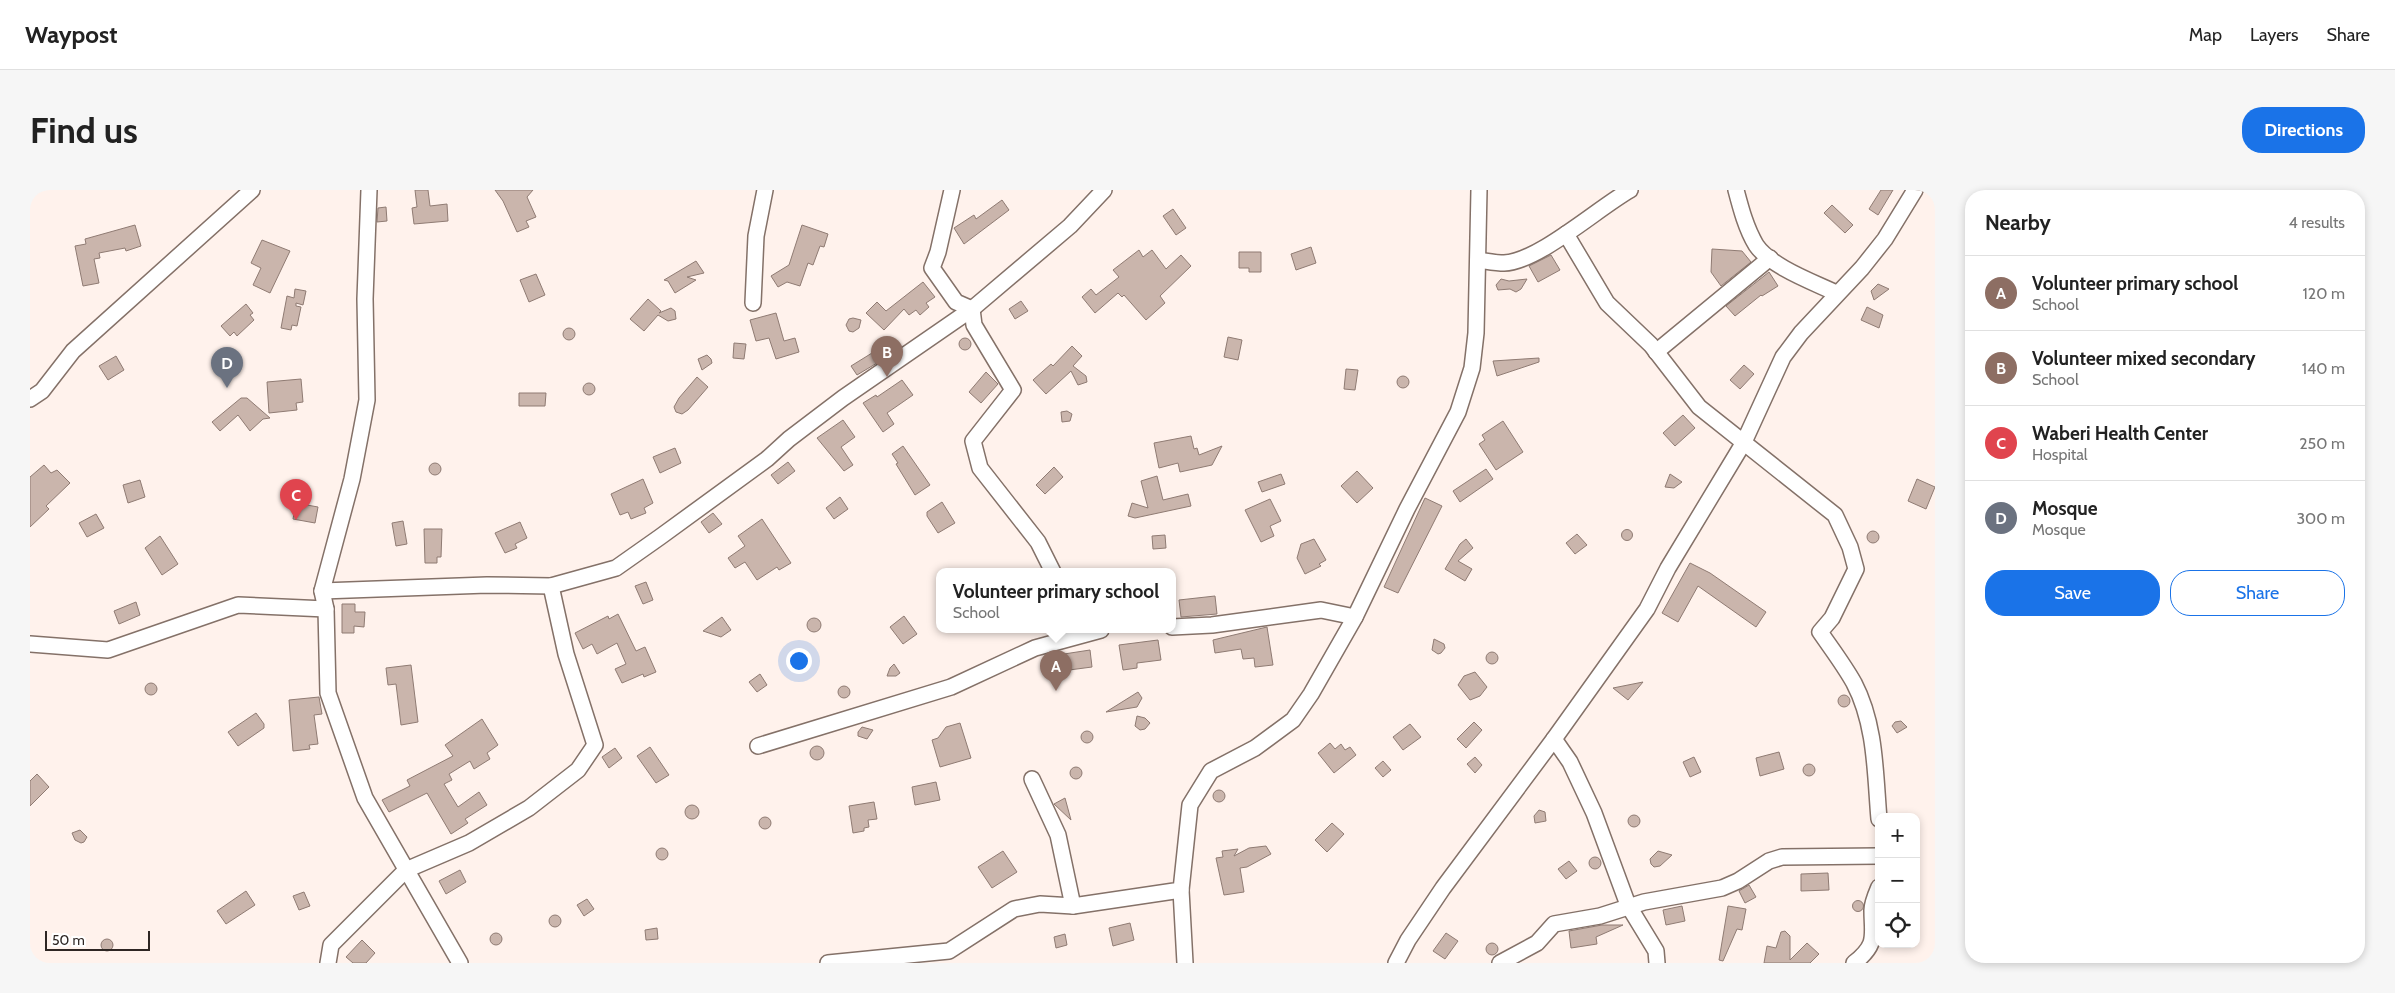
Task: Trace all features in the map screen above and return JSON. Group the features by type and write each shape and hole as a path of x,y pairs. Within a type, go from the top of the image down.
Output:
{"street":[{"path":"30,398 42,391 73,350 252,190"},
{"path":"369,190 365,298 367,400 352,479 322,591 326,609 328,693 365,798 460,963"},
{"path":"753,303 756,236 765,190"},
{"path":"952,190 938,252 932,268 956,302 972,309"},
{"path":"322,591 487,585 552,586 616,568 767,459 789,439 843,398 972,309 1070,226 1104,190"},
{"path":"1185,963 1182,890 1190,805 1210,771 1255,748 1293,720 1326,672 1407,509 1458,412 1472,368 1476,333 1479,190"},
{"path":"1478,260 1505,263 1518,260 1550,244 1612,200 1630,190"},
{"path":"1736,190 1749,231 1757,246 1770,258 1836,293"},
{"path":"1396,963 1408,940 1443,888 1554,739 1646,609 1668,568 1744,442 1783,357 1800,333 1836,293 1862,268 1885,239 1915,190"},
{"path":"1566,234 1607,303 1656,352 1700,407 1835,515 1850,547 1856,569 1832,618 1820,632 1854,685 1870,732 1876,763 1879,813"},
{"path":"1656,352 1770,258"},
{"path":"972,309 974,325 1013,390 973,441 980,468 1038,542 1051,568"},
{"path":"328,963 331,945 406,870 469,843 529,808 578,770 595,745 566,654 552,586"},
{"path":"30,644 108,650 238,604 326,609"},
{"path":"1176,627 1212,625 1321,610 1355,617"},
{"path":"758,746 951,687 1035,648 1089,633"},
{"path":"1554,739 1570,762 1594,812 1628,906 1656,950 1657,963"},
{"path":"1032,779 1058,836 1073,906"},
{"path":"1500,963 1523,957 1554,924 1600,916 1628,906 1722,888 1738,881 1769,861 1782,857 1875,856"},
{"path":"828,963 949,951 1014,909 1040,904 1073,906 1182,890"},
{"path":"1854,963 1871,944 1874,931 1871,908 1875,898"}],"building":[{"path":"415,190 428,190 430,206 447,204 448,221 414,224 412,208 417,207"},
{"path":"495,190 533,190 527,197 536,217 526,221 529,227 517,232 503,201"},
{"path":"1881,190 1893,190 1878,215 1869,209"},
{"path":"1002,200 1009,210 964,244 954,228 974,215 976,219"},
{"path":"1832,205 1853,225 1845,233 1824,213"},
{"path":"386,207 387,221 377,222 378,208"},
{"path":"1173,209 1186,228 1176,235 1163,216"},
{"path":"135,225 141,246 126,251 125,248 99,253 100,258 94,259 99,283 83,286 75,246 86,244 85,239"},
{"path":"802,225 828,234 824,247 820,246 813,265 808,263 800,286 787,282 778,287 771,276 789,265"},
{"path":"262,240 290,251 270,293 253,285 261,268 251,263"},
{"path":"1311,247 1316,263 1296,270 1291,254"},
{"path":"1712,249 1742,251 1751,262 1721,286 1711,272"},
{"path":"1139,250 1143,257 1152,250 1166,269 1181,255 1191,266 1160,296 1165,303 1146,320 1124,295 1122,297 1118,293 1095,313 1082,297 1091,289 1096,295 1119,277 1113,270"},
{"path":"1239,252 1261,252 1261,272 1249,272 1249,268 1239,268"},
{"path":"1551,255 1560,270 1538,282 1529,266"},
{"path":"696,261 704,273 687,277 696,280 675,293 668,281 664,280"},
{"path":"1769,272 1778,286 1761,295 1735,316 1726,306"},
{"path":"536,274 545,295 529,302 520,280"},
{"path":"1501,279 1509,281 1527,279 1521,289 1516,292 1510,289 1498,290 1496,285"},
{"path":"923,282 935,297 926,303 929,307 920,315 916,310 909,315 904,309 884,330 866,313 877,302 886,311"},
{"path":"1878,284 1889,289 1874,300 1871,291"},
{"path":"295,289 306,291 303,305 296,303 296,306 301,307 297,326 292,325 291,330 281,328 287,296 294,298"},
{"path":"648,299 661,311 659,313 671,308 675,311 676,319 668,321 658,315 644,331 630,319"},
{"path":"1021,301 1028,311 1015,319 1009,309"},
{"path":"246,304 253,313 250,315 254,320 237,336 234,332 230,336 221,326"},
{"path":"1867,307 1883,315 1879,328 1861,320"},
{"path":"776,313 784,341 795,338 799,352 776,359 769,338 756,341 750,320"},
{"path":"849,319 861,320 859,328 853,332 849,331 846,325"},
{"path":"567,328 571,328 575,334 571,340 567,340 563,336 563,332"},
{"path":"1228,337 1242,340 1238,360 1224,357"},
{"path":"967,338 970,339 970,349 963,350 960,349 959,342 960,339"},
{"path":"734,343 746,344 744,359 733,358"},
{"path":"1072,346 1082,356 1073,366 1086,376 1087,382 1078,385 1071,371 1046,394 1033,380 1051,364 1053,366"},
{"path":"872,353 877,363 857,375 851,366"},
{"path":"707,355 712,363 702,370 698,359"},
{"path":"116,356 124,370 108,380 99,366"},
{"path":"1539,358 1539,362 1497,376 1493,361"},
{"path":"1744,365 1754,374 1740,389 1730,380"},
{"path":"1346,369 1358,370 1355,390 1344,389"},
{"path":"986,372 998,384 981,403 969,392"},
{"path":"1401,376 1405,376 1409,382 1405,388 1401,388 1397,384 1397,380"},
{"path":"697,377 708,387 688,410 682,414 676,412 674,407 679,398"},
{"path":"301,379 303,402 296,403 297,410 269,413 267,382"},
{"path":"902,380 913,395 887,413 894,424 883,432 863,403 876,395 877,397"},
{"path":"587,383 591,383 595,389 591,395 587,395 583,391 583,387"},
{"path":"519,393 546,393 545,406 519,406"},
{"path":"241,398 247,398 270,418 263,419 250,431 238,415 220,431 212,422"},
{"path":"1067,411 1072,414 1070,421 1062,422 1061,412"},
{"path":"1683,415 1695,428 1675,446 1663,433"},
{"path":"843,420 855,437 841,447 853,465 844,471 817,438"},
{"path":"1503,421 1523,452 1496,470 1479,444 1485,440 1482,435"},
{"path":"1191,436 1194,449 1197,448 1199,455 1222,446 1212,465 1180,472 1178,463 1159,468 1154,443"},
{"path":"903,446 930,485 915,495 892,454"},
{"path":"675,448 681,463 660,473 653,457"},
{"path":"788,462 795,471 778,484 771,475"},
{"path":"433,463 437,463 441,469 437,475 433,475 429,471 429,467"},
{"path":"44,465 51,473 57,470 70,483 46,506 49,509 30,527 30,477"},
{"path":"1054,467 1063,477 1045,494 1036,485"},
{"path":"1486,469 1493,479 1460,502 1453,491"},
{"path":"1357,471 1373,488 1357,503 1341,486"},
{"path":"1281,474 1285,484 1262,492 1258,482"},
{"path":"1670,474 1682,482 1674,488 1665,487"},
{"path":"1157,476 1163,500 1188,494 1191,506 1135,518 1128,516 1132,503 1148,508 1141,481"},
{"path":"643,479 653,503 644,508 646,513 631,519 628,512 620,515 611,494"},
{"path":"1917,479 1935,487 1926,509 1908,501"},
{"path":"140,480 145,497 128,503 123,485"},
{"path":"840,497 848,509 834,519 826,508"},
{"path":"1425,498 1442,506 1398,593 1384,587"},
{"path":"1270,499 1281,521 1270,526 1274,536 1261,542 1245,510"},
{"path":"942,502 955,523 938,533 927,516 927,512"},
{"path":"296,503 318,507 315,523 293,519"},
{"path":"713,513 722,524 709,533 701,522"},
{"path":"96,514 104,528 87,537 79,523"},
{"path":"762,519 791,563 779,570 777,567 757,580 745,562 735,568 728,558 745,546 738,536"},
{"path":"403,521 407,544 396,546 392,523"},
{"path":"520,522 527,538 515,544 517,548 505,553 495,533"},
{"path":"424,529 442,529 441,557 437,557 437,563 425,563"},
{"path":"1627,529 1633,535 1627,541 1621,535"},
{"path":"1873,531 1879,537 1873,543 1867,537"},
{"path":"1577,534 1587,545 1575,554 1566,543"},
{"path":"1165,535 1166,548 1153,549 1152,536"},
{"path":"160,536 178,564 162,575 145,548"},
{"path":"1314,539 1326,560 1319,564 1321,566 1305,574 1297,558 1301,544"},
{"path":"1466,539 1473,548 1458,561 1472,569 1465,581 1445,569 1460,544"},
{"path":"1690,563 1710,573 1766,612 1756,627 1698,586 1678,622 1662,613"},
{"path":"646,582 653,600 643,604 635,586"},
{"path":"1215,596 1217,614 1181,617 1179,600"},
{"path":"136,602 140,615 119,624 114,611"},
{"path":"342,604 355,604 355,612 365,612 364,627 354,626 354,633 342,633"},
{"path":"618,614 636,651 645,647 656,672 644,677 643,674 622,683 615,669 626,664 617,643 597,654 592,644 583,649 575,633 608,616 609,619"},
{"path":"904,616 917,634 903,644 890,627"},
{"path":"722,617 731,630 721,637 703,631"},
{"path":"814,618 819,620 821,625 819,630 814,632 809,630 807,625 809,620"},
{"path":"1267,627 1273,665 1255,667 1254,658 1243,659 1241,649 1215,653 1213,640"},
{"path":"1434,639 1444,644 1445,648 1441,653 1438,654 1432,650"},
{"path":"1158,640 1161,660 1137,663 1137,668 1123,670 1119,645"},
{"path":"1090,650 1092,667 1054,672 1051,656"},
{"path":"1490,652 1494,652 1498,658 1494,664 1490,664 1486,660 1486,656"},
{"path":"894,664 900,673 896,676 887,676 890,668"},
{"path":"411,665 418,722 401,725 396,684 388,685 386,668"},
{"path":"1475,672 1487,687 1480,696 1470,700 1458,685 1464,676"},
{"path":"760,674 767,685 757,692 749,682"},
{"path":"1643,682 1628,700 1613,688"},
{"path":"149,683 153,683 157,689 153,695 149,695 145,691 145,687"},
{"path":"844,686 850,692 844,698 838,692"},
{"path":"1138,692 1142,698 1137,707 1106,712"},
{"path":"1842,695 1846,695 1850,701 1846,707 1842,707 1838,703 1838,699"},
{"path":"319,697 322,714 314,715 318,744 309,745 310,749 293,751 289,700"},
{"path":"256,713 264,724 264,728 238,746 228,732"},
{"path":"1137,716 1145,718 1150,723 1145,729 1140,730 1135,726"},
{"path":"482,719 498,745 487,753 490,759 474,769 470,761 449,774 452,780 444,784 458,807 479,792 487,805 465,819 468,823 451,834 427,793 389,812 382,800 410,786 407,780 453,756 445,745"},
{"path":"1901,721 1907,727 1897,733 1892,726 1895,722"},
{"path":"1474,722 1482,730 1466,748 1457,739"},
{"path":"960,723 971,758 940,767 932,740 938,738 946,727"},
{"path":"1410,724 1421,737 1403,750 1393,737"},
{"path":"862,727 873,730 867,739 858,736 858,732"},
{"path":"1089,731 1092,732 1092,742 1085,743 1082,742 1081,735 1082,732"},
{"path":"1330,743 1335,749 1341,744 1345,750 1350,747 1356,755 1334,773 1318,753"},
{"path":"817,746 822,748 824,753 822,758 817,760 812,758 810,753 812,748"},
{"path":"650,747 669,775 656,783 637,756"},
{"path":"615,748 622,758 609,768 602,757"},
{"path":"1779,752 1784,769 1760,776 1756,758"},
{"path":"1475,757 1482,765 1475,773 1467,764"},
{"path":"1694,757 1701,772 1690,777 1683,762"},
{"path":"1383,761 1391,770 1383,777 1375,768"},
{"path":"1807,764 1811,764 1815,770 1811,776 1807,776 1803,772 1803,768"},
{"path":"1076,767 1082,773 1076,779 1070,773"},
{"path":"37,774 49,787 30,806 30,781"},
{"path":"936,782 940,800 915,805 912,787"},
{"path":"1219,790 1225,796 1219,802 1213,796"},
{"path":"1065,798 1071,820 1054,804"},
{"path":"874,802 877,819 868,820 869,827 864,828 864,831 853,833 849,806"},
{"path":"692,805 697,807 699,812 697,817 692,819 687,817 685,812 687,807"},
{"path":"1539,810 1545,812 1546,821 1535,823 1534,816"},
{"path":"1632,815 1636,815 1640,821 1636,827 1632,827 1628,823 1628,819"},
{"path":"763,817 767,817 771,823 767,829 763,829 759,825 759,821"},
{"path":"1332,823 1344,834 1327,852 1315,840"},
{"path":"80,830 87,837 81,843 75,840 72,833"},
{"path":"1266,846 1271,854 1247,867 1240,868 1244,892 1224,895 1216,858 1223,857 1222,851 1238,849 1234,856 1249,848"},
{"path":"662,848 668,854 662,860 656,854"},
{"path":"1003,851 1017,872 992,888 978,867"},
{"path":"1658,851 1672,855 1660,866 1654,867 1650,859"},
{"path":"1593,857 1597,857 1601,863 1597,869 1593,869 1589,865 1589,861"},
{"path":"1569,861 1577,871 1566,879 1558,869"},
{"path":"460,870 466,882 446,894 439,881"},
{"path":"1828,873 1829,890 1801,891 1801,874"},
{"path":"1749,885 1756,897 1745,903 1739,891"},
{"path":"246,891 255,905 226,924 217,911"},
{"path":"304,892 310,906 299,910 293,896"},
{"path":"587,899 594,909 584,916 577,905"},
{"path":"1858,900 1864,906 1858,912 1852,906"},
{"path":"1682,906 1685,921 1666,925 1663,910"},
{"path":"1728,906 1746,909 1742,930 1737,929 1723,961 1719,960"},
{"path":"555,915 561,921 555,927 549,921"},
{"path":"1130,923 1134,940 1113,946 1109,928"},
{"path":"1602,925 1623,925 1596,937 1597,944 1571,948 1569,931"},
{"path":"657,928 658,939 646,940 645,930"},
{"path":"1785,931 1790,936 1790,960 1807,943 1819,954 1810,963 1764,963 1767,946 1776,948 1781,932"},
{"path":"494,933 498,933 502,939 498,945 494,945 490,941 490,937"},
{"path":"1446,933 1458,941 1445,959 1433,951"},
{"path":"1065,934 1067,945 1056,948 1054,937"},
{"path":"105,939 109,939 113,945 109,951 105,951 101,947 101,943"},
{"path":"362,940 375,953 366,963 353,963 346,957"},
{"path":"1494,943 1497,944 1497,954 1490,955 1487,954 1486,947 1487,944"}],"place":[{"name":"Volunteer mixed secondary","path":"887,377"},
{"name":"Mosque","path":"227,388"},
{"name":"Waberi Health Center","path":"296,520"},
{"name":"Volunteer primary school","path":"1056,691"}]}
